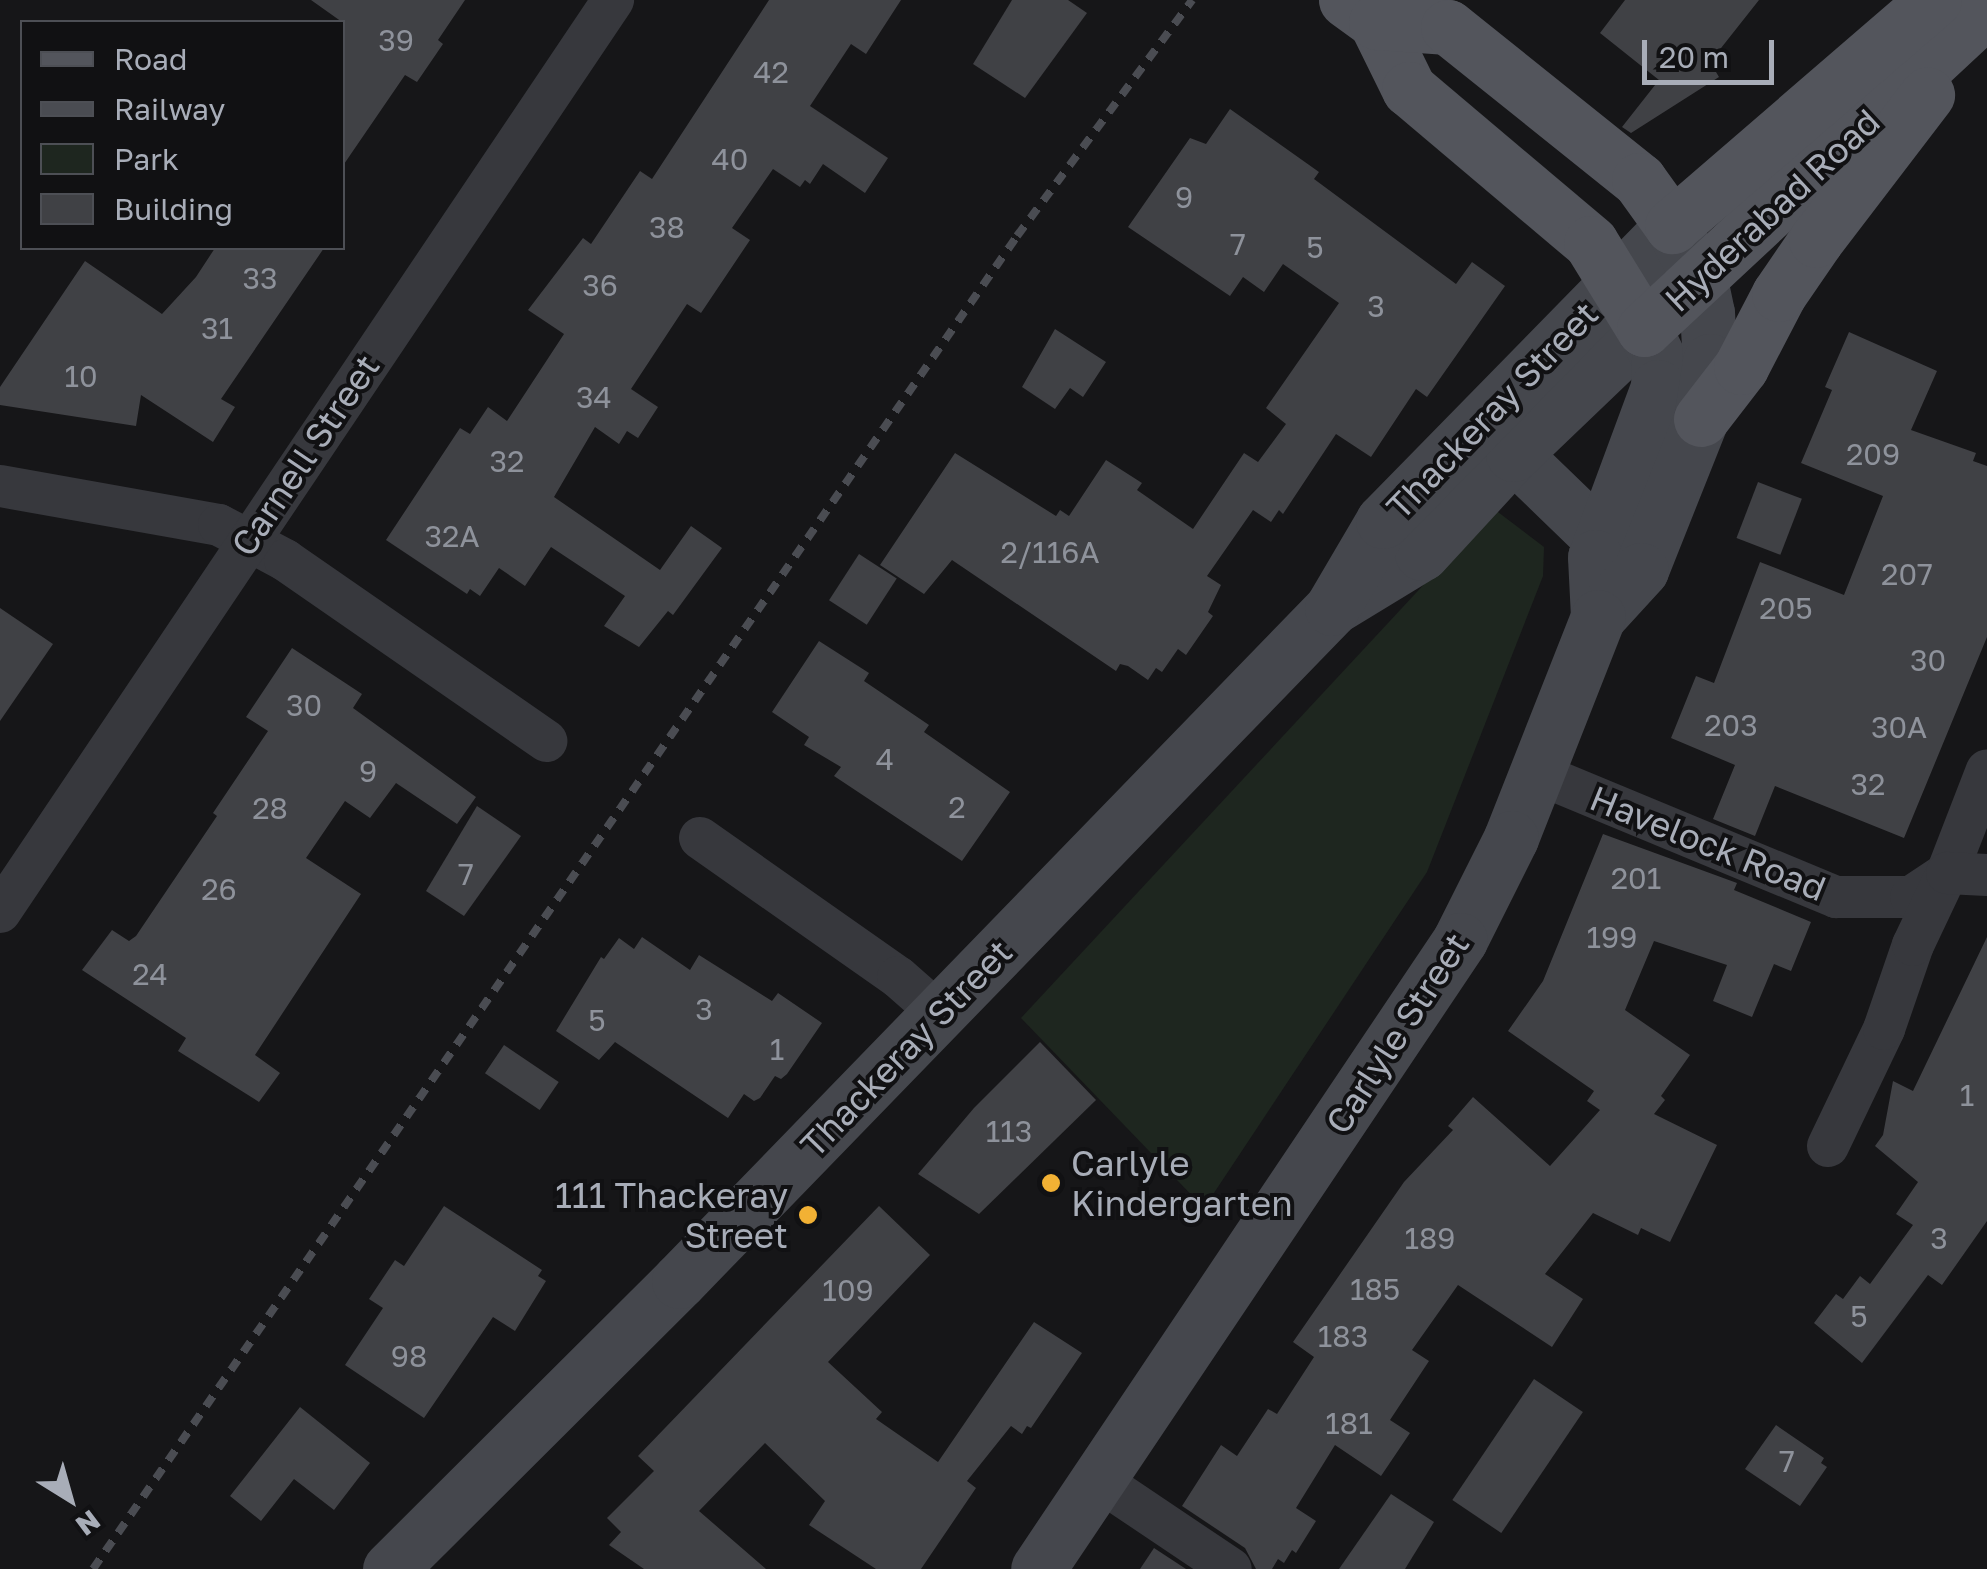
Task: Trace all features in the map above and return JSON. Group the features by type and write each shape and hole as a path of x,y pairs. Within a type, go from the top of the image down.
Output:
{"main road":[{"name":"Hyderabad Road","path":"1672,226 1942,23 1987,9"},
{"path":"1361,11 1448,27 1639,180 1672,226 1700,280"},
{"name":"Carlyle Street","path":"1361,11 1410,88 1591,242 1659,360 1658,388 1595,557 1598,617"},
{"name":"Hyderabad Road","path":"1644,330 1814,166 1942,23"},
{"path":"1700,419 1740,368 1780,294 1816,240 1929,92 1942,23"},
{"name":"Thackeray Street","path":"390,1569 940,1014 1332,608 1383,520 1672,226"},
{"name":"Carlyle Street","path":"1038,1569 1460,940 1512,838 1534,772 1598,617 1641,570 1700,419 1710,361 1700,280"},
{"name":"Thackeray Street","path":"1332,608 1422,553 1512,454 1644,330"},
{"path":"1512,454 1602,540"}],"street":[{"name":"Carnell Street","path":"0,912 613,0"},
{"path":"0,486 219,525 546,740"},
{"path":"1828,1146 1884,1029 1914,946 1967,874 1987,770"},
{"name":"Havelock Road","path":"1534,772 1836,897 1911,896 1967,874"},
{"path":"700,838 898,977 940,1014"},
{"path":"1097,1479 1230,1569"}],"green space":[{"path":"1494,509 1544,547 1543,576 1427,872 1204,1208 1021,1018"}],"building":[{"path":"311,0 465,0 438,40 443,44 417,82 405,75 345,163 345,20"},
{"path":"769,0 901,0 866,54 851,44 810,106 888,158 865,193 823,164 810,184 805,180 800,187 773,169 732,228 750,240 701,313 687,304 631,389 658,407 638,438 627,431 619,444 595,427 554,497 660,570 691,526 722,548 673,615 668,611 639,647 604,626 625,596 551,547 525,586 499,568 480,596 470,589 467,594 386,540 460,428 470,434 488,407 507,421 564,334 528,310 583,238 591,244 640,171 652,179"},
{"path":"1012,0 1068,0 1087,13 1025,98 973,64"},
{"path":"1625,0 1759,0 1710,62 1719,77 1631,133 1622,127 1659,80 1600,33"},
{"path":"1230,109 1319,172 1314,179 1456,284 1472,262 1505,286 1427,397 1416,389 1371,457 1336,434 1283,514 1279,510 1271,522 1253,510 1207,576 1221,585 1208,612 1213,616 1186,655 1178,649 1162,672 1156,668 1148,680 1128,666 1120,664 1116,671 952,560 924,594 880,565 955,453 1056,516 1060,510 1069,516 1106,460 1142,483 1137,490 1193,529 1244,453 1258,462 1286,424 1266,408 1339,303 1283,264 1264,292 1243,277 1230,296 1128,227 1190,138 1206,144"},
{"path":"214,250 323,250 221,399 235,407 213,442 141,395 136,426 0,405 0,387 85,261 162,314 196,277"},
{"path":"1055,329 1106,362 1083,397 1070,388 1055,409 1022,387"},
{"path":"1849,332 1937,371 1911,430 1976,453 1973,461 1987,466 1987,637 1904,838 1775,786 1755,836 1713,819 1735,765 1671,738 1696,676 1714,683 1760,562 1844,595 1883,496 1801,463 1832,390 1825,387"},
{"path":"1758,482 1802,499 1780,555 1736,538"},
{"path":"859,554 897,579 867,625 829,600"},
{"path":"0,608 53,644 0,721"},
{"path":"819,641 869,673 864,681 929,725 924,732 1010,792 962,861 834,776 841,767 804,745 809,737 772,712"},
{"path":"292,648 362,694 353,708 476,797 457,824 396,783 370,818 345,801 306,858 361,894 255,1055 280,1073 259,1102 178,1051 186,1038 82,970 112,930 129,941 136,936 217,816 213,813 268,731 246,717"},
{"path":"477,806 521,836 464,916 426,891"},
{"path":"1603,834 1737,883 1734,890 1811,922 1791,971 1774,964 1752,1017 1713,1001 1727,965 1654,941 1625,1010 1690,1055 1661,1096 1665,1100 1654,1114 1717,1145 1670,1242 1641,1228 1638,1235 1593,1213 1545,1274 1583,1299 1552,1347 1458,1285 1412,1350 1429,1361 1390,1420 1410,1433 1381,1476 1335,1445 1296,1508 1316,1521 1296,1553 1292,1550 1284,1563 1278,1559 1272,1569 1256,1569 1245,1548 1182,1506 1221,1445 1237,1456 1268,1409 1277,1414 1314,1357 1293,1342 1404,1182 1453,1130 1448,1126 1473,1097 1550,1166 1600,1110 1587,1101 1594,1091 1508,1031 1543,981"},
{"path":"642,937 690,970 699,955 772,1001 778,993 822,1023 787,1074 781,1079 775,1076 754,1101 744,1094 728,1118 615,1042 599,1060 556,1031 601,957 604,959 619,938 634,949"},
{"path":"1987,937 1987,1221 1942,1285 1928,1275 1862,1363 1814,1323 1836,1294 1843,1299 1860,1276 1870,1284 1913,1225 1896,1214 1918,1182 1875,1146 1883,1135 1893,1081 1913,1091"},
{"path":"1040,1042 1096,1100 979,1214 918,1174 974,1108"},
{"path":"504,1045 559,1082 540,1110 485,1073"},
{"path":"444,1206 542,1270 538,1276 546,1281 515,1331 493,1317 424,1418 345,1365 383,1308 369,1299 395,1260 404,1266"},
{"path":"879,1206 930,1255 828,1362 882,1412 876,1419 938,1462 1034,1322 1082,1353 1031,1428 1027,1426 1022,1434 1011,1426 967,1481 976,1488 921,1569 876,1569 809,1525 825,1501 765,1443 699,1511 766,1569 644,1569 609,1545 621,1532 607,1518 654,1471 638,1456"},
{"path":"1534,1379 1583,1412 1501,1533 1452,1500"},
{"path":"300,1407 370,1463 334,1510 294,1479 261,1521 230,1496"},
{"path":"1776,1425 1824,1458 1821,1463 1827,1467 1800,1506 1745,1469"},
{"path":"1391,1494 1434,1522 1405,1569 1339,1569"},
{"path":"1154,1548 1186,1569 1140,1569"}],"railway":[{"path":"93,1569 1017,236 1192,0"}],"place":[{"name":"Carlyle Kindergarten","path":"1051,1183"},
{"name":"111 Thackeray Street","path":"808,1215"}]}
